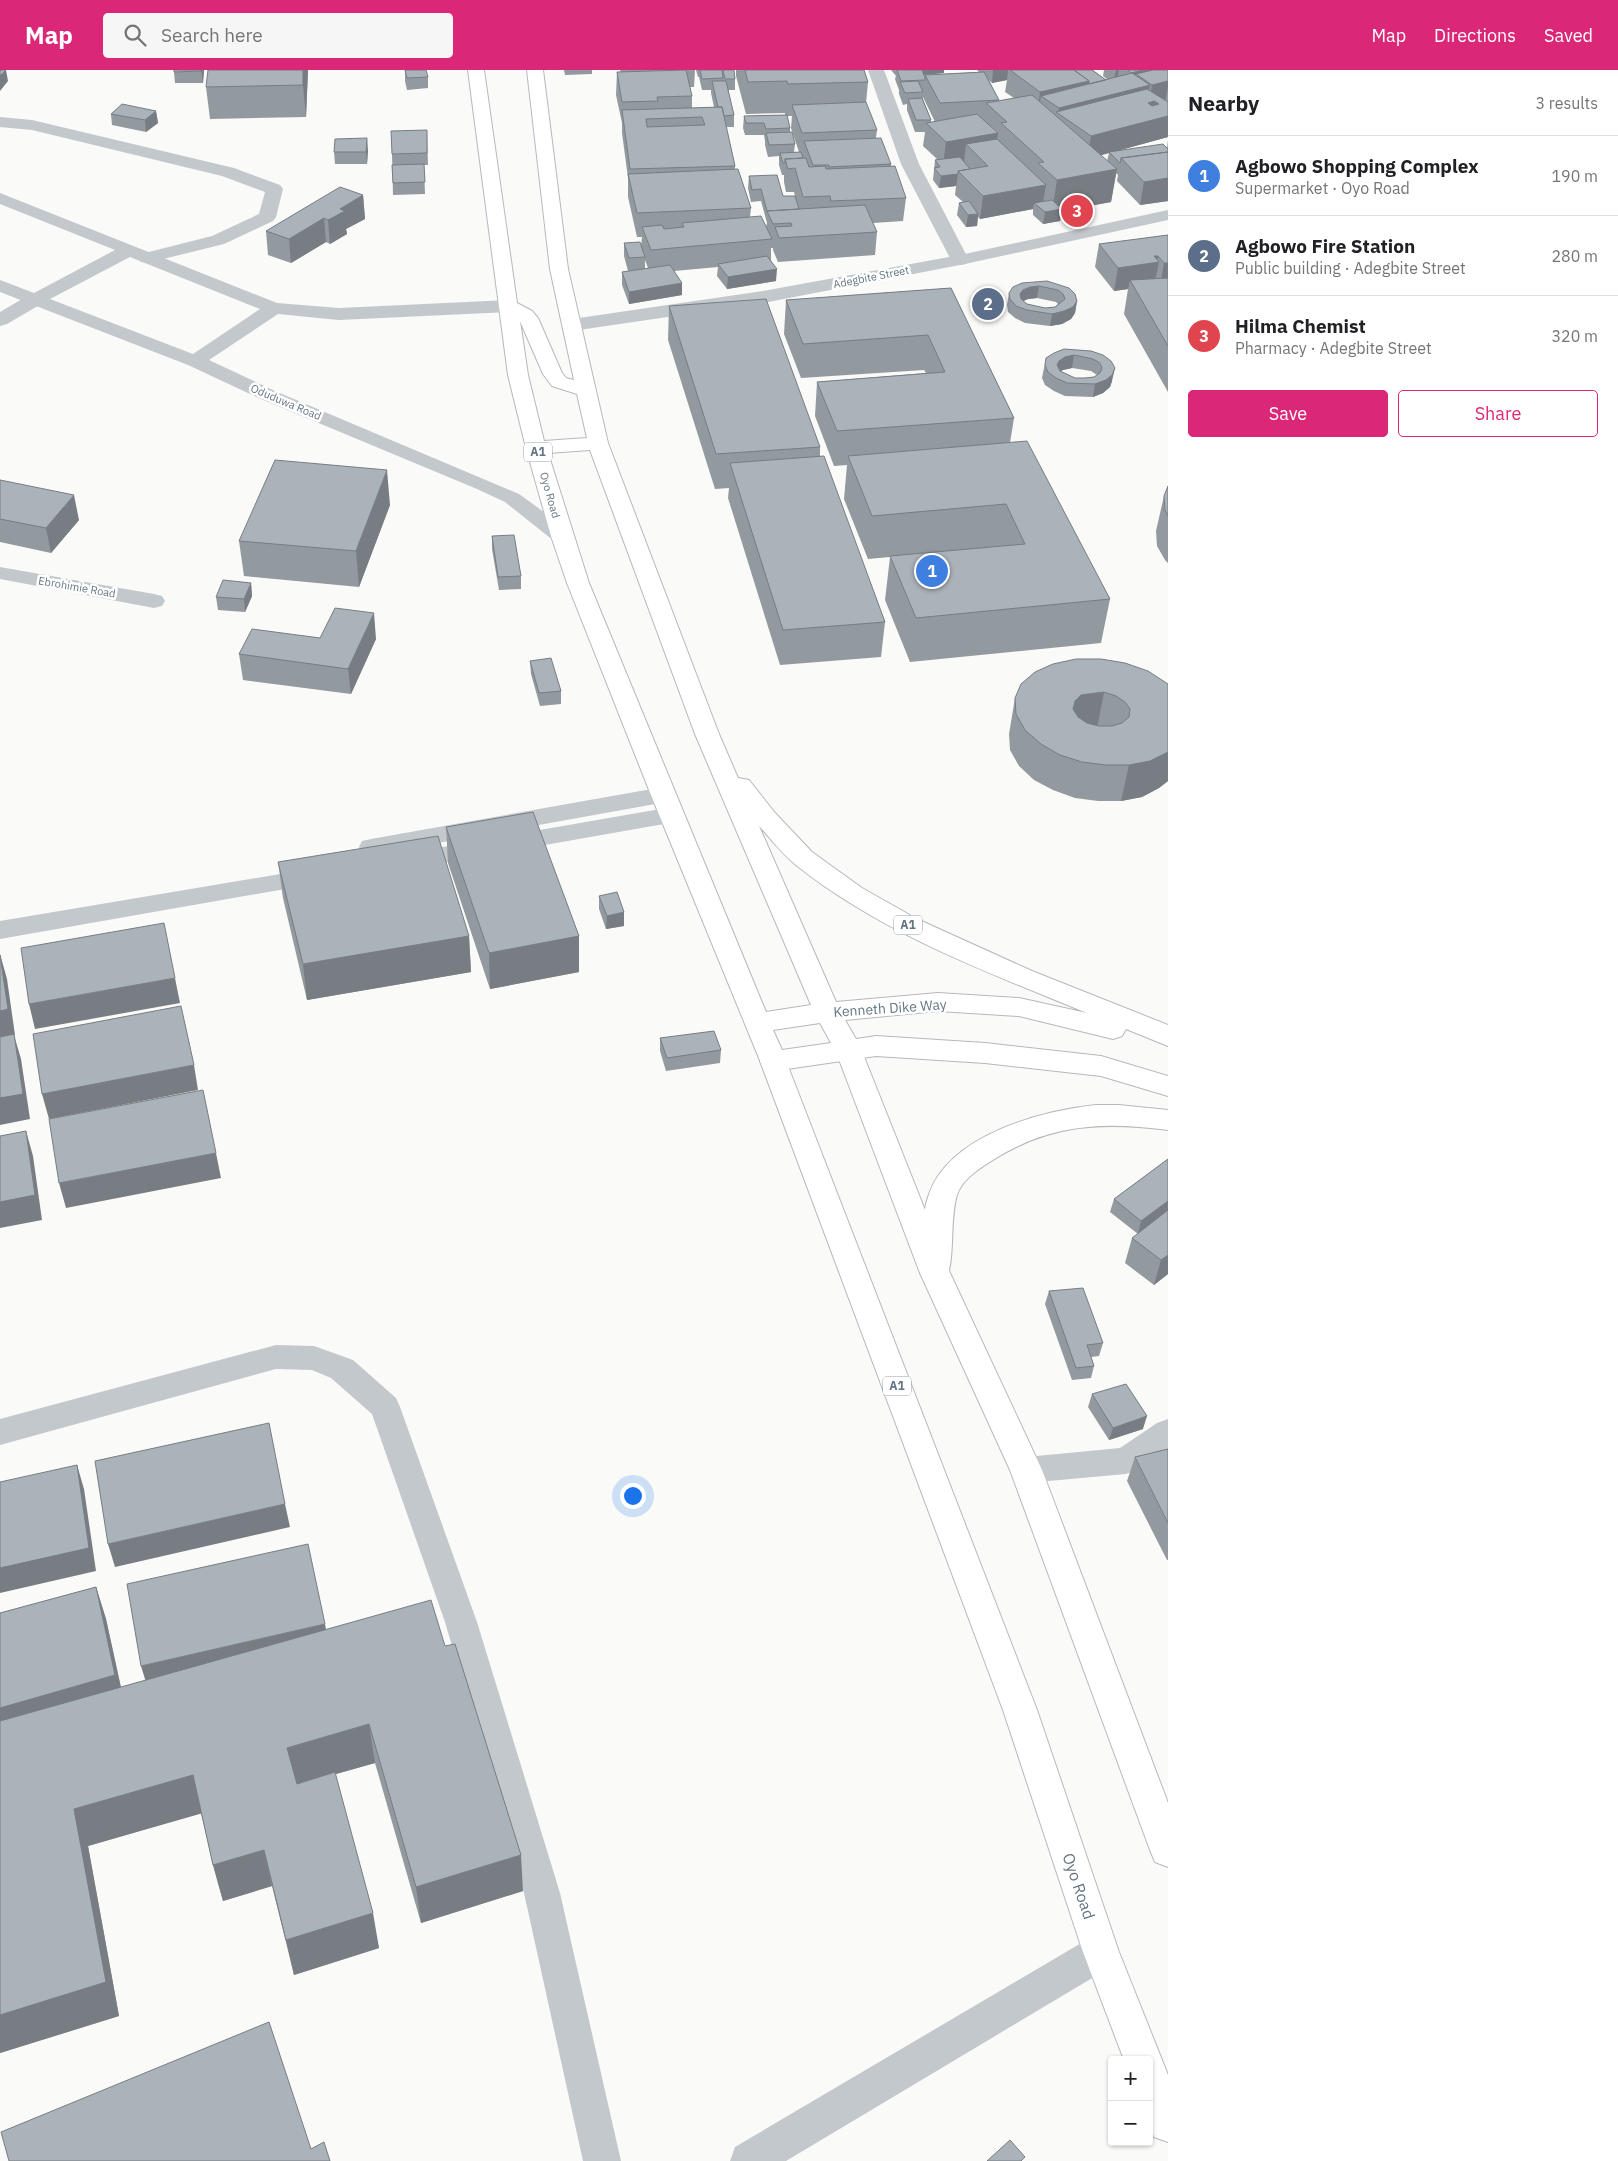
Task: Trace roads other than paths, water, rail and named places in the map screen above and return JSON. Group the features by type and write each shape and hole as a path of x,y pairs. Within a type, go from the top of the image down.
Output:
{"main road":[{"name":"Oyo Road","path":"476,70 518,374 536,448 578,583 668,805"},
{"name":"A1","path":"535,70 559,269 598,443 707,734 827,1012 848,1049 935,1273 1026,1470 1080,1620 1168,1850"},
{"path":"509,306 525,315 531,322 553,374 559,382 585,390"},
{"path":"536,448 598,443"},
{"name":"A1","path":"707,734 766,819 803,858 853,894 908,925 1023,977 1168,1036"},
{"name":"A1","path":"668,805 773,1061"},
{"name":"Kenneth Dike Way","path":"758,1023 827,1012 938,1002 1019,1007 1168,1044"},
{"path":"773,1061 876,1046 985,1053 1101,1066 1168,1086"},
{"name":"Oyo Road","path":"773,1061 1020,1710 1101,1952 1141,2056"},
{"path":"935,1273 940,1202 948,1181 971,1160 1006,1139 1054,1120 1097,1114 1143,1116 1168,1120"},
{"path":"1153,2085 1168,2123"}],"street":[{"path":"876,70 910,164 960,260"},
{"path":"0,122 32,125 228,172 274,189 267,216 218,240 147,258"},
{"path":"0,198 274,308 339,314 509,306"},
{"name":"Adegbite Street","path":"572,325 763,297 960,260 1168,216"},
{"path":"0,320 129,250"},
{"name":"Oduduwa Road","path":"0,286 195,362 268,395 512,498 562,536"},
{"path":"195,362 274,308"},
{"name":"Ebrohimie Road","path":"0,573 154,601"},
{"path":"0,930 345,862 668,805"},
{"path":"0,911 134,890 345,862"},
{"path":"0,1432 276,1357 314,1358 342,1369 385,1407 446,1627 542,1893 602,2161"},
{"path":"1026,1470 1126,1461 1168,1432"},
{"path":"749,2161 1101,1952"}],"place":[{"name":"Hilma Chemist","path":"1077,211"},
{"name":"Agbowo Fire Station","path":"988,304"},
{"name":"Agbowo Shopping Complex","path":"932,571"}]}
